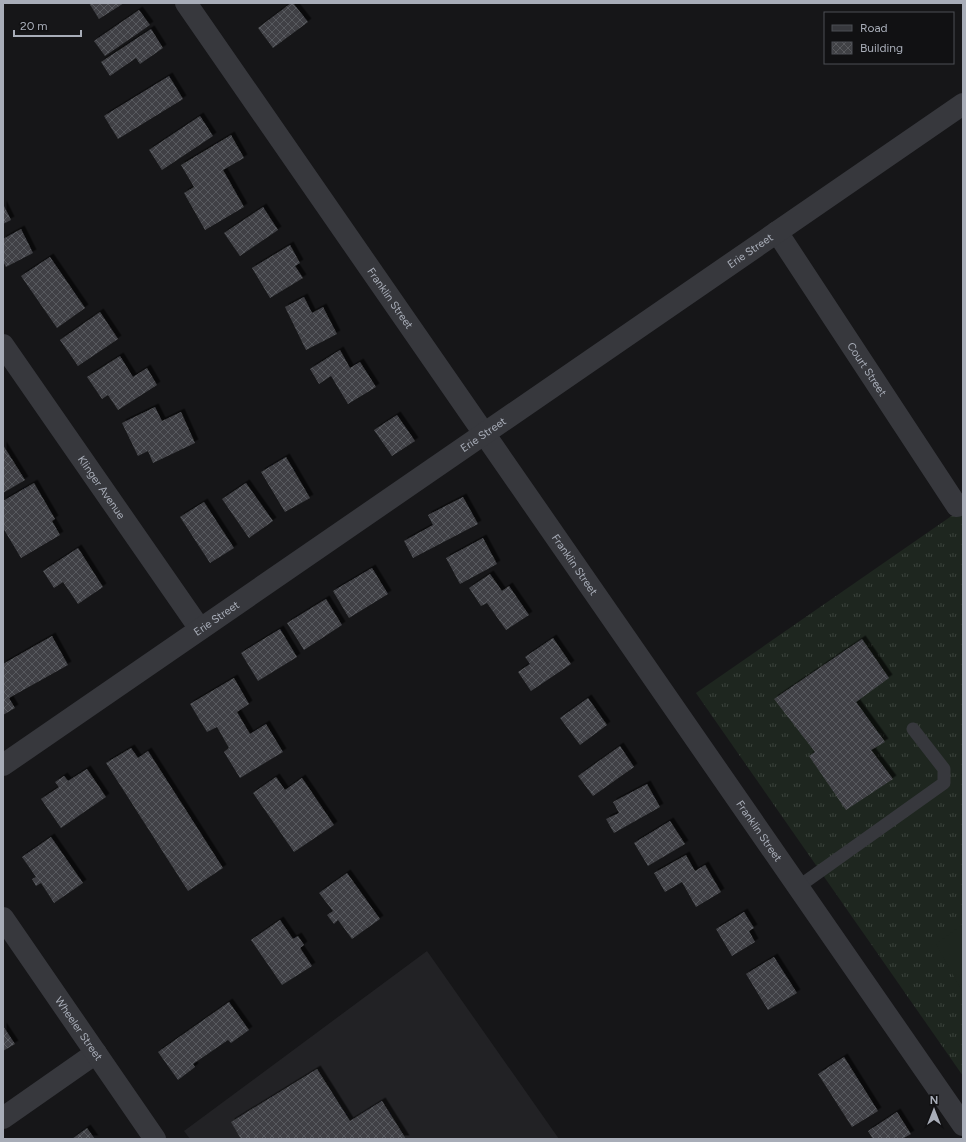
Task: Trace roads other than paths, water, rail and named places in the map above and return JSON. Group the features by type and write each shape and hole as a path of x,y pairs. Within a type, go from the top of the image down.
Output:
{"street":[{"name":"Franklin Street","path":"186,3 963,1125"},
{"name":"Erie Street","path":"3,765 963,104"},
{"name":"Court Street","path":"778,232 957,506"},
{"name":"Klinger Avenue","path":"3,345 200,629"},
{"name":"Wheeler Street","path":"3,918 155,1139"},
{"path":"3,1118 96,1053"}],"lane":[{"path":"798,886 944,783 944,769 913,729"}]}
